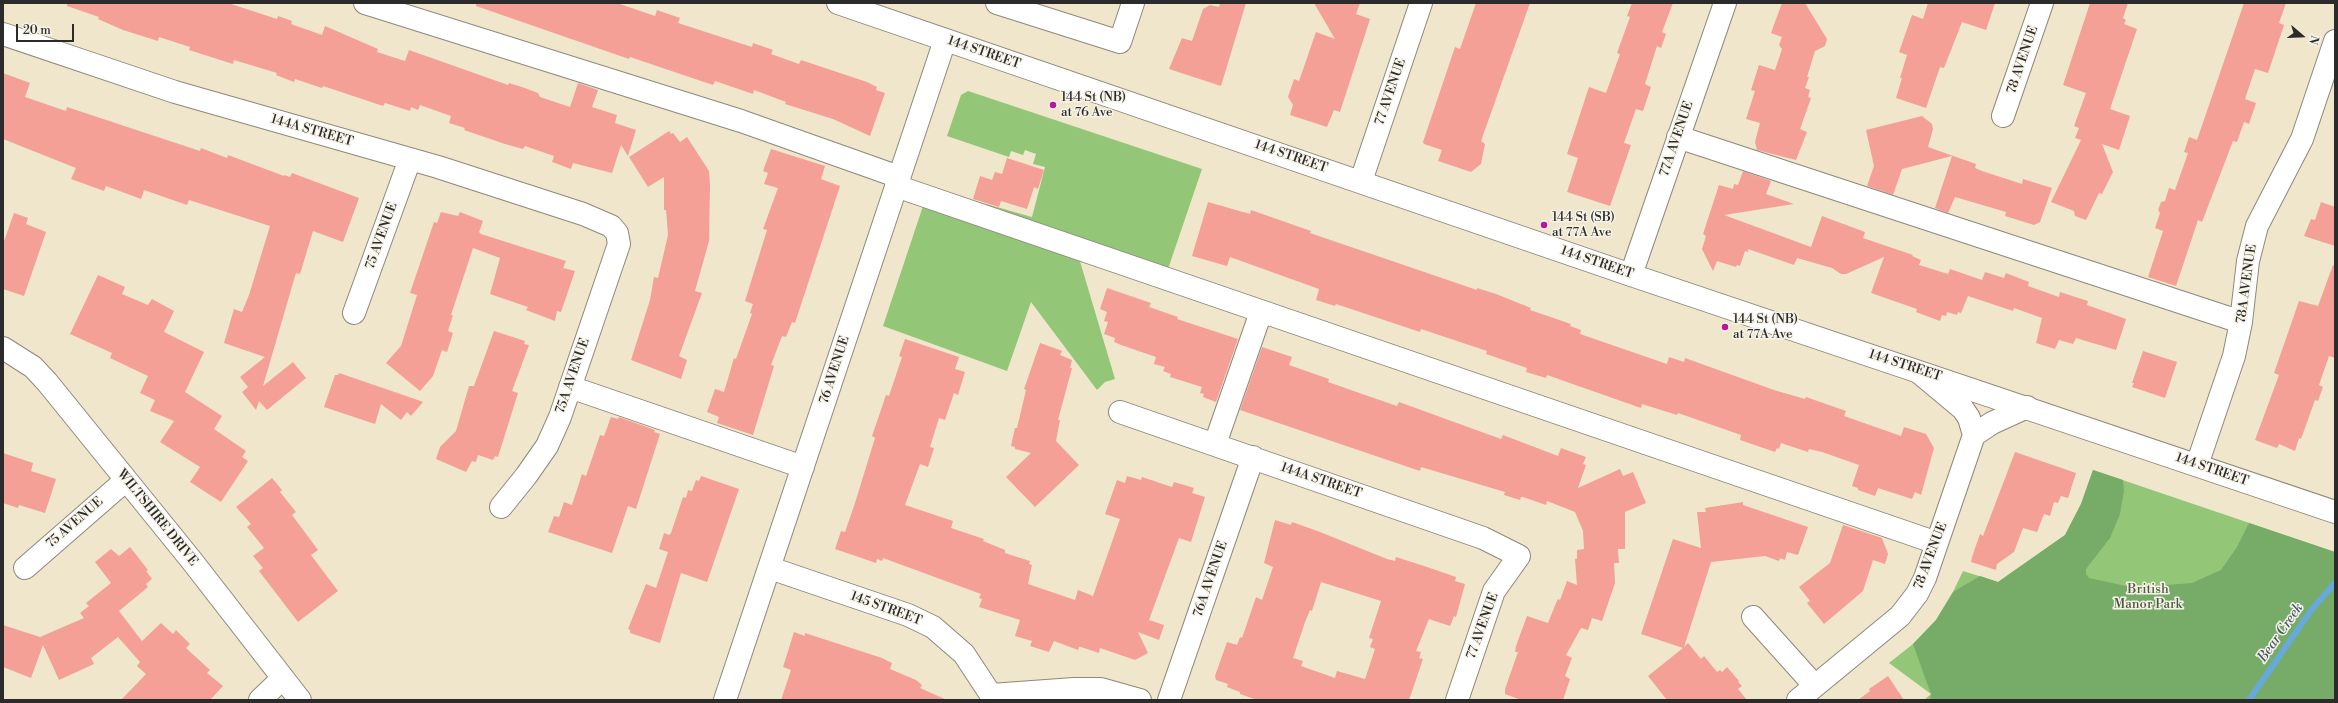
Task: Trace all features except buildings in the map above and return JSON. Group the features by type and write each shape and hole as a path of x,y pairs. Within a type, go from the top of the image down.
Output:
{"street":[{"path":"365,3 741,121 898,182 1261,312 1937,543"},
{"name":"144 STREET","path":"838,3 1361,181 1631,275 2335,512"},
{"path":"997,3 1120,42 1133,3"},
{"name":"77 AVENUE","path":"1361,181 1421,3"},
{"name":"77A AVENUE","path":"1631,275 1724,3"},
{"name":"78 AVENUE","path":"2003,116 2042,3"},
{"name":"144A STREET","path":"3,34 175,92 410,159 584,214 611,226 617,233"},
{"name":"76 AVENUE","path":"726,700 945,40"},
{"name":"78A AVENUE","path":"2197,465 2234,356 2241,322 2248,261 2257,226 2302,139 2335,41"},
{"path":"1678,137 2241,322"},
{"name":"75 AVENUE","path":"354,313 410,159"},
{"name":"75A AVENUE","path":"501,507 526,476 547,446 570,387 619,244 617,233"},
{"path":"1215,444 1261,312"},
{"name":"WILTSHIRE DRIVE","path":"3,348 33,367 47,382 300,700"},
{"path":"1917,371 1963,409 1969,418 1974,435 1992,423 2026,407"},
{"path":"570,387 803,467"},
{"name":"144A STREET","path":"1120,412 1483,538 1519,556"},
{"name":"78 AVENUE","path":"1798,700 1892,623 1907,608 1923,582 1974,435"},
{"name":"76A AVENUE","path":"1168,700 1253,457"},
{"name":"75 AVENUE","path":"25,568 126,480"},
{"name":"77 AVENUE","path":"1457,700 1494,591 1519,556"},
{"name":"145 STREET","path":"770,568 908,615 933,627 964,654 991,697 1074,689 1101,689 1140,700"},
{"path":"1753,617 1815,686"},
{"path":"260,700 283,678"}],"green space":[{"path":"968,91 1202,169 1168,269 1079,258 1115,379 1105,382 1097,390 1031,302 1007,371 883,326 929,188 972,203 972,200 1032,217 1045,167 1033,164 1036,154 1025,150 1023,155 1011,151 1009,157 947,136 961,95"},
{"name":"British Manor Park","path":"2093,470 2335,552 2335,700 1924,700 1931,694 1889,663 1913,644 1936,620 1953,592 1963,571 1998,582 2065,535 2081,504"},
{"name":"British Manor Park","path":"2093,470 2123,480 2124,491 2120,514 2110,538 2086,569 2086,574 2089,578 2126,586 2142,587 2192,583 2221,570 2237,547 2249,523 2335,552 2335,700 1930,700 1931,694 1913,644 1936,620 1953,592 1980,576 1998,582 2065,535 2081,504"}],"waterway":[{"name":"Bear Creek","path":"2249,700 2312,609 2335,583"}],"place":[{"name":"144 St (NB) at 76 Ave","path":"1053,105"},
{"name":"144 St (SB) at 77A Ave","path":"1544,225"},
{"name":"144 St (NB) at 77A Ave","path":"1725,327"}]}
